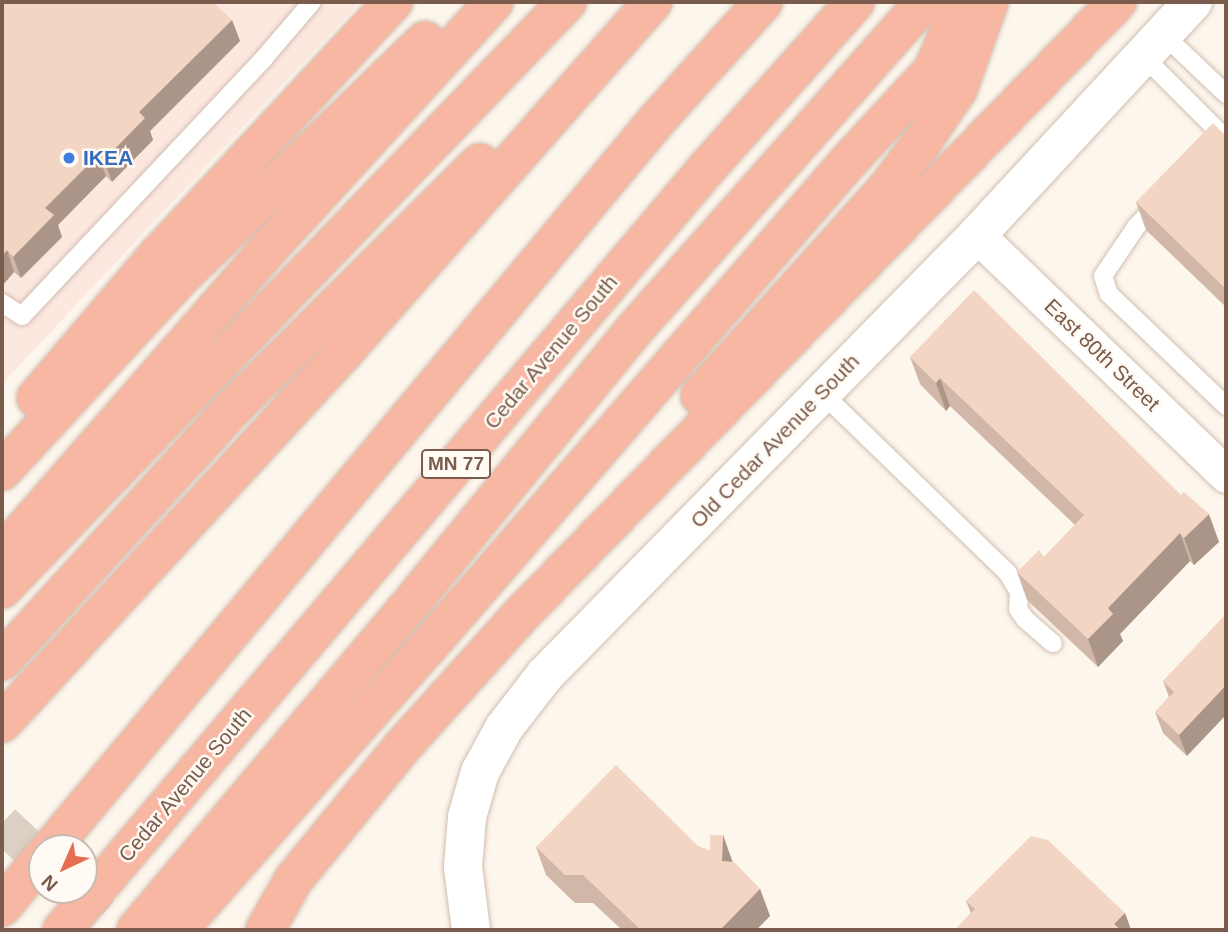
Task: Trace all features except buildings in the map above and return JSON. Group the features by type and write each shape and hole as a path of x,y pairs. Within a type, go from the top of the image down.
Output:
{"highway":[{"path":"2,442 76,349 157,256 393,2"},
{"path":"2,471 178,279 467,2"},
{"path":"2,555 262,256 494,2"},
{"path":"2,589 567,2"},
{"path":"2,661 233,408 643,2"},
{"path":"2,723 344,352 653,2"},
{"name":"MN 77","path":"63,834 656,121 762,2"},
{"name":"Cedar Avenue South","path":"62,930 708,167 855,2"},
{"path":"136,930 426,585 634,330 925,2"},
{"path":"634,330 953,2"},
{"path":"178,930 426,649 848,162 933,70 962,2"},
{"path":"265,930 294,879 369,788 519,617 705,390 889,186 958,89 989,2"},
{"path":"519,617 1117,2"},
{"path":"2,907 28,875"}],"street":[{"name":"Old Cedar Avenue South","path":"471,930 463,867 467,817 480,772 504,728 545,675 977,235 1193,2"},
{"name":"East 80th Street","path":"977,235 1226,475"}],"lane":[{"path":"2,303 22,316 265,57 312,2"},
{"path":"1153,45 1226,94"},
{"path":"1153,45 1221,141"},
{"path":"1175,187 1136,227 1103,276 1109,294 1226,406"},
{"path":"822,393 1007,572 1019,592 1018,609 1025,620 1053,643"}],"shaded area":[{"path":"2,2 360,2 2,384"}],"tunnel":[{"path":"2,823 28,848"},
{"path":"88,904 116,930"}],"place":[{"name":"IKEA","path":"69,158"}]}
